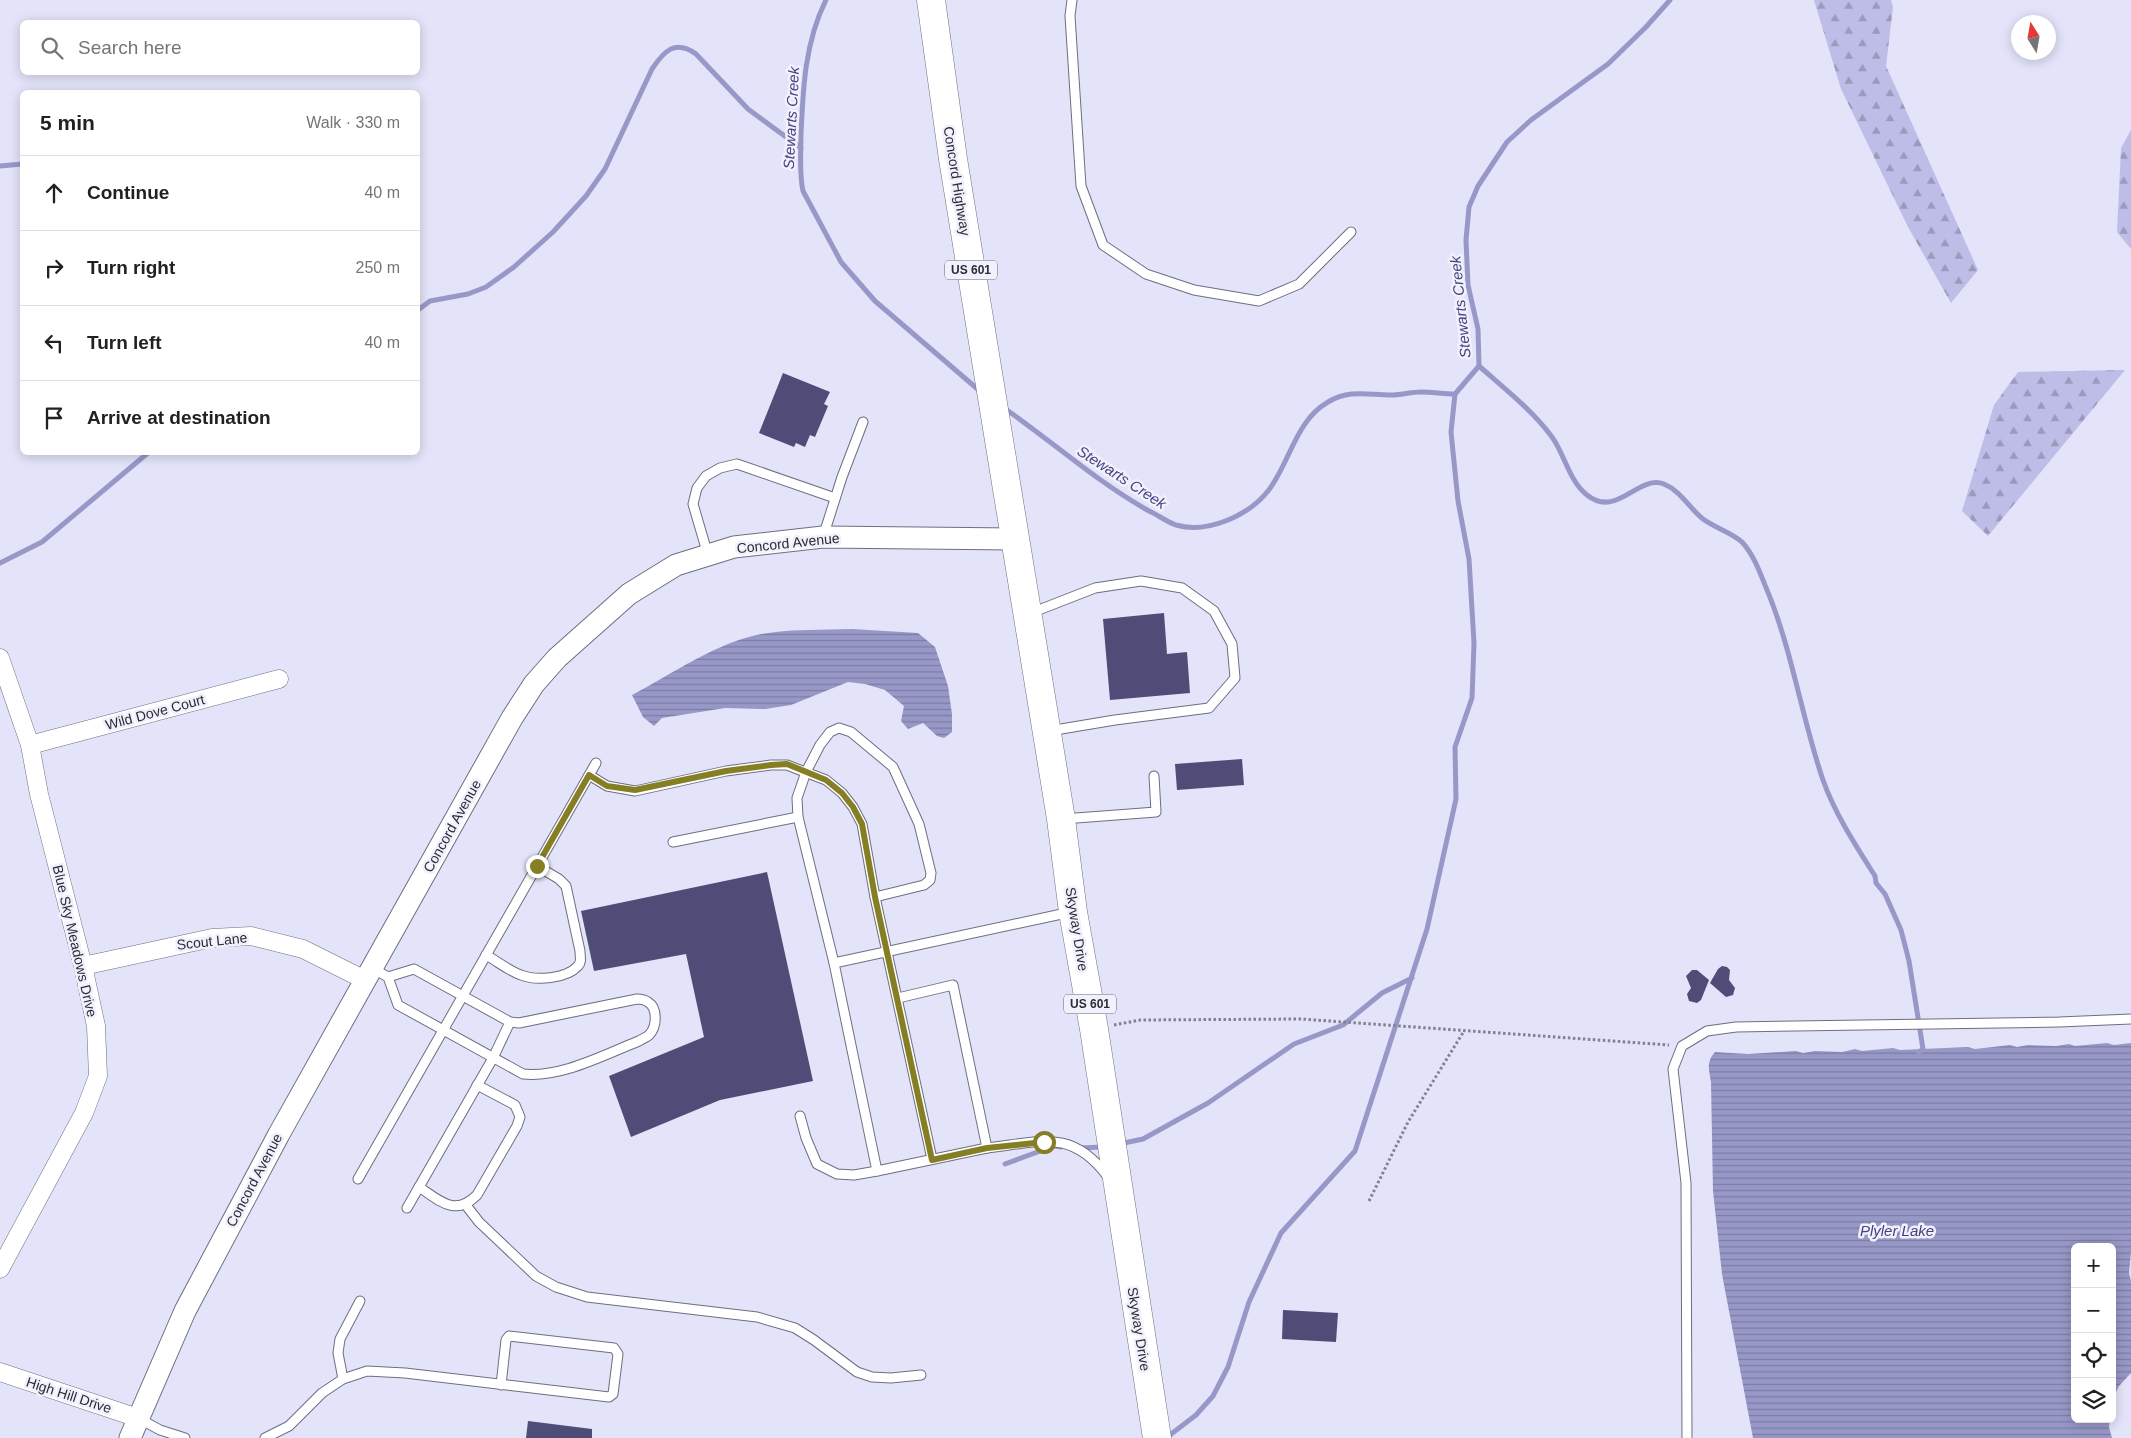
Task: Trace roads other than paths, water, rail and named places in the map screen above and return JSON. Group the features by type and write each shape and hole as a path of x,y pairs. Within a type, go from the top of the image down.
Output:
{"highway":[{"name":"Concord Highway","path":"931,0 954,169 1014,539"},
{"name":"Skyway Drive","path":"1014,539 1061,819 1073,912 1094,1029 1117,1189 1157,1438"}],"street":[{"name":"Concord Avenue","path":"130,1438 185,1310 279,1134 375,975 512,718 534,684 557,658 629,594 676,565 734,547 823,537 1014,539"},
{"name":"Blue Sky Meadows Drive","path":"0,658 30,745 39,794 83,966 96,1026 98,1076 84,1113 0,1269"},
{"name":"Wild Dove Court","path":"30,745 279,679"},
{"name":"Scout Lane","path":"83,966 212,938 251,936 303,949 375,975"},
{"name":"High Hill Drive","path":"0,1372 138,1418"}],"lane":[{"path":"1072,0 1070,16 1081,186 1102,245 1146,274 1194,290 1259,301 1299,284 1351,232"},
{"path":"823,537 863,422"},
{"path":"708,555 693,504 697,488 706,476 720,468 737,464 835,498"},
{"path":"1027,616 1096,588 1142,581 1182,588 1214,611 1232,644 1235,678 1209,708 1046,731"},
{"path":"875,897 924,885 930,880 931,873 919,824 893,767 852,732 839,728 830,732 820,745 806,772 797,798 798,817 834,964 877,1171"},
{"path":"358,1179 596,763"},
{"path":"589,775 607,786 635,790 717,773 787,764 826,780 842,793 853,807 862,824 875,897 932,1160"},
{"path":"1061,819 1156,812 1154,776"},
{"path":"673,842 798,817"},
{"path":"486,955 521,975 535,977 555,977 578,966 581,960 580,951 566,886 559,879 537,866"},
{"path":"834,964 1073,912"},
{"path":"414,969 462,997 510,1022 519,1023 636,999 648,1001 653,1007 655,1016 649,1035 639,1041 555,1073 540,1076 523,1074 398,1005 375,975 414,969"},
{"path":"898,998 953,985 987,1148"},
{"path":"1687,1438 1686,1183 1673,1069 1682,1046 1707,1031 1736,1027 2059,1022 2131,1019"},
{"path":"407,1208 493,1058 510,1022"},
{"path":"419,1188 452,1206 461,1207 477,1195 517,1126 520,1117 515,1105 477,1085"},
{"path":"800,1116 806,1138 818,1164 837,1174 854,1175 987,1148 1057,1141 1072,1145 1098,1164 1117,1189"},
{"path":"465,1204 479,1222 536,1276 556,1287 587,1297 757,1317 795,1328 857,1372 872,1377 890,1378 921,1375"},
{"path":"343,1379 338,1353 340,1339 360,1301"},
{"path":"265,1438 289,1426 322,1393 343,1379 367,1371 405,1373 502,1385 609,1397 614,1394 618,1354 614,1348 510,1336 506,1340 502,1385"},
{"path":"138,1418 160,1430 185,1438"}],"water":[{"path":"852,629 918,633 935,647 948,686 952,714 952,732 944,738 937,736 923,723 908,729 901,721 904,706 885,690 865,684 848,682 791,705 765,709 725,708 662,718 654,726 643,717 632,695 698,658 733,642 768,633"},
{"name":"Plyler Lake","path":"2131,1043 2131,1252 2129,1273 2131,1281 2131,1373 2116,1392 2116,1243 2071,1243 2071,1423 2110,1423 2112,1438 1753,1438 1722,1274 1713,1191 1709,1066 1710,1059 1715,1052 1748,1054 1796,1051 1803,1053 1815,1051 1842,1052 1855,1049 1862,1051 1893,1048 1900,1050 1968,1047 1975,1049 2010,1045 2017,1047 2069,1044 2075,1046"}],"waterway":[{"name":"Stewarts Creek","path":"826,0 809,49 804,82 801,156 803,191 841,262 875,301 981,392"},
{"name":"Stewarts Creek","path":"1004,408 1093,475 1130,500 1173,524 1201,527 1226,521 1250,508 1260,500 1276,480 1300,431 1317,410 1328,402 1344,395 1352,394 1391,395 1421,392 1455,394 1479,366 1478,329 1468,285 1466,240 1469,207 1478,186 1507,142 1531,120 1608,64 1646,27 1670,0"},
{"path":"420,308 430,301 468,294 486,287 514,267 553,232 586,196 605,169 652,69 661,57 671,49 682,47 696,54 748,109 801,148"},
{"path":"0,166 20,164"},
{"path":"1479,366 1544,427 1552,437 1576,483 1587,495 1598,501 1608,502 1645,485 1654,483 1664,484 1680,495 1703,519 1742,542 1749,552 1763,579 1782,633 1815,756 1828,793 1846,830 1875,876 1876,883 1885,894 1901,930 1909,961 1923,1049 1919,1052"},
{"path":"1166,1438 1196,1415 1213,1396 1228,1367 1249,1302 1281,1233 1355,1151 1427,929 1456,799 1455,747 1472,698 1474,643 1469,559 1458,501 1451,432 1455,394"},
{"path":"0,563 42,542 145,455"},
{"path":"1119,1144 1143,1139 1208,1103 1294,1044 1343,1025 1382,993 1412,978"},
{"path":"1005,1164 1054,1146 1061,1147"},
{"path":"1080,1148 1103,1147"}]}
